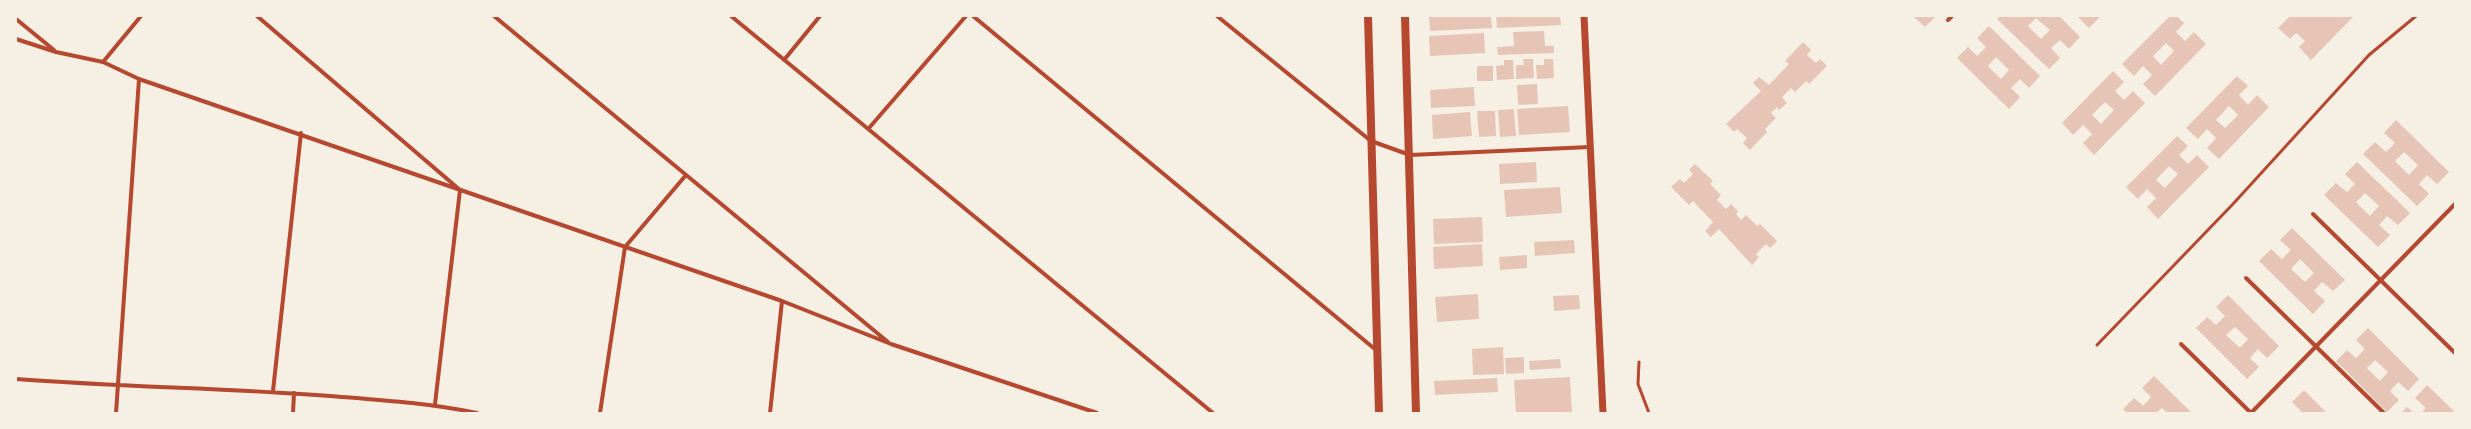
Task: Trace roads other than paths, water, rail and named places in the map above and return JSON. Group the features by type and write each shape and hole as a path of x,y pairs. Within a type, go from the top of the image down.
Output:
{"main road":[{"path":"1368,16 1380,413"},
{"path":"1405,16 1416,413"}],"street":[{"path":"103,62 141,16"},
{"path":"257,16 460,190"},
{"path":"494,16 891,344"},
{"path":"731,16 869,128 1213,413"},
{"path":"784,60 820,16"},
{"path":"869,128 966,16"},
{"path":"973,16 1378,352"},
{"path":"1218,16 1372,141 1410,155 1590,147"},
{"path":"1584,16 1603,413"},
{"path":"1948,20 1952,16"},
{"path":"16,19 56,52"},
{"path":"16,39 56,52 103,62 139,78 782,301 891,344 1097,413"},
{"path":"116,413 139,78"},
{"path":"273,391 301,133"},
{"path":"600,413 625,247 686,175"},
{"path":"435,404 460,190"},
{"path":"2181,344 2251,413 2455,204"},
{"path":"2313,214 2455,354"},
{"path":"2246,278 2384,413"},
{"path":"770,413 782,301"},
{"path":"16,379 117,387 273,391 294,394 435,404 477,413"},
{"path":"293,413 294,394"}],"lane":[{"path":"2097,345 2233,204 2369,55 2416,16"},
{"path":"1639,362 1638,384 1650,413"}]}
